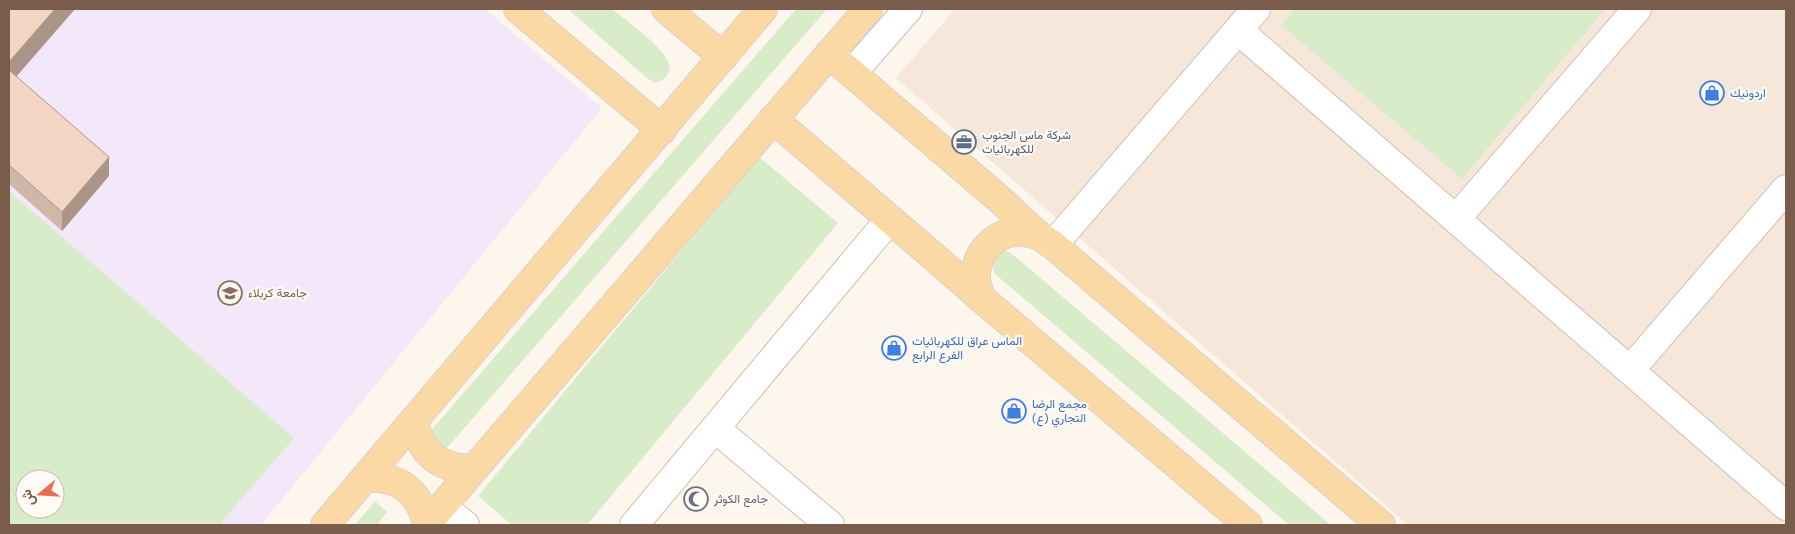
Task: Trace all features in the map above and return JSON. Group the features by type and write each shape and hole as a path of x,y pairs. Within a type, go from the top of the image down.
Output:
{"main road":[{"path":"518,9 662,130"},
{"path":"666,9 723,57"},
{"path":"325,525 763,9"},
{"path":"365,478 389,479 400,484 411,491 424,512 432,518 868,9"},
{"path":"829,54 1381,525"},
{"path":"773,119 1248,525"},
{"path":"982,299 977,287 976,275 978,262 983,251 996,239 1013,232 1026,232 1045,240"},
{"path":"414,420 416,432 428,453 438,461 449,466 473,469"}],"street":[{"path":"852,73 908,9"},
{"path":"1045,240 1256,9"},
{"path":"1456,219 1637,9"},
{"path":"1238,30 1786,506"},
{"path":"1630,370 1786,189"},
{"path":"634,525 890,219"},
{"path":"715,428 830,525"},
{"path":"432,518 465,525"}],"shaded area":[{"name":"جامعة كربلاء","path":"9,9 485,9 602,108 261,525 9,525"},
{"path":"955,9 1786,9 1786,525 1408,525 896,78"}],"green space":[{"path":"568,9 612,9 644,34 665,56 669,63 668,75 655,83 647,78"},
{"path":"796,9 827,9 440,456 422,441"},
{"path":"1295,9 1605,9 1462,179 1281,25"},
{"path":"759,157 838,223 587,525 512,525 478,496"},
{"path":"9,191 294,438 219,525 9,525"},
{"path":"1001,249 1011,253 1331,525 1289,525 994,273 991,262"},
{"path":"375,501 387,512 377,525 355,525"}],"building":[{"path":"9,9 55,9 9,62"},
{"path":"9,70 109,157 62,212 9,165"}],"place":[{"name":"اردونيك","path":"1712,93"},
{"name":"شركة ماس الجنوب للكهربائيات","path":"964,142"},
{"name":"جامعة كربلاء","path":"230,293"},
{"name":"الماس عراق للكهربائيات الفرع الرابع","path":"894,348"},
{"name":"مجمع الرضا (ع) التجاري","path":"1014,411"},
{"name":"جامع الكوثر","path":"696,499"}]}
